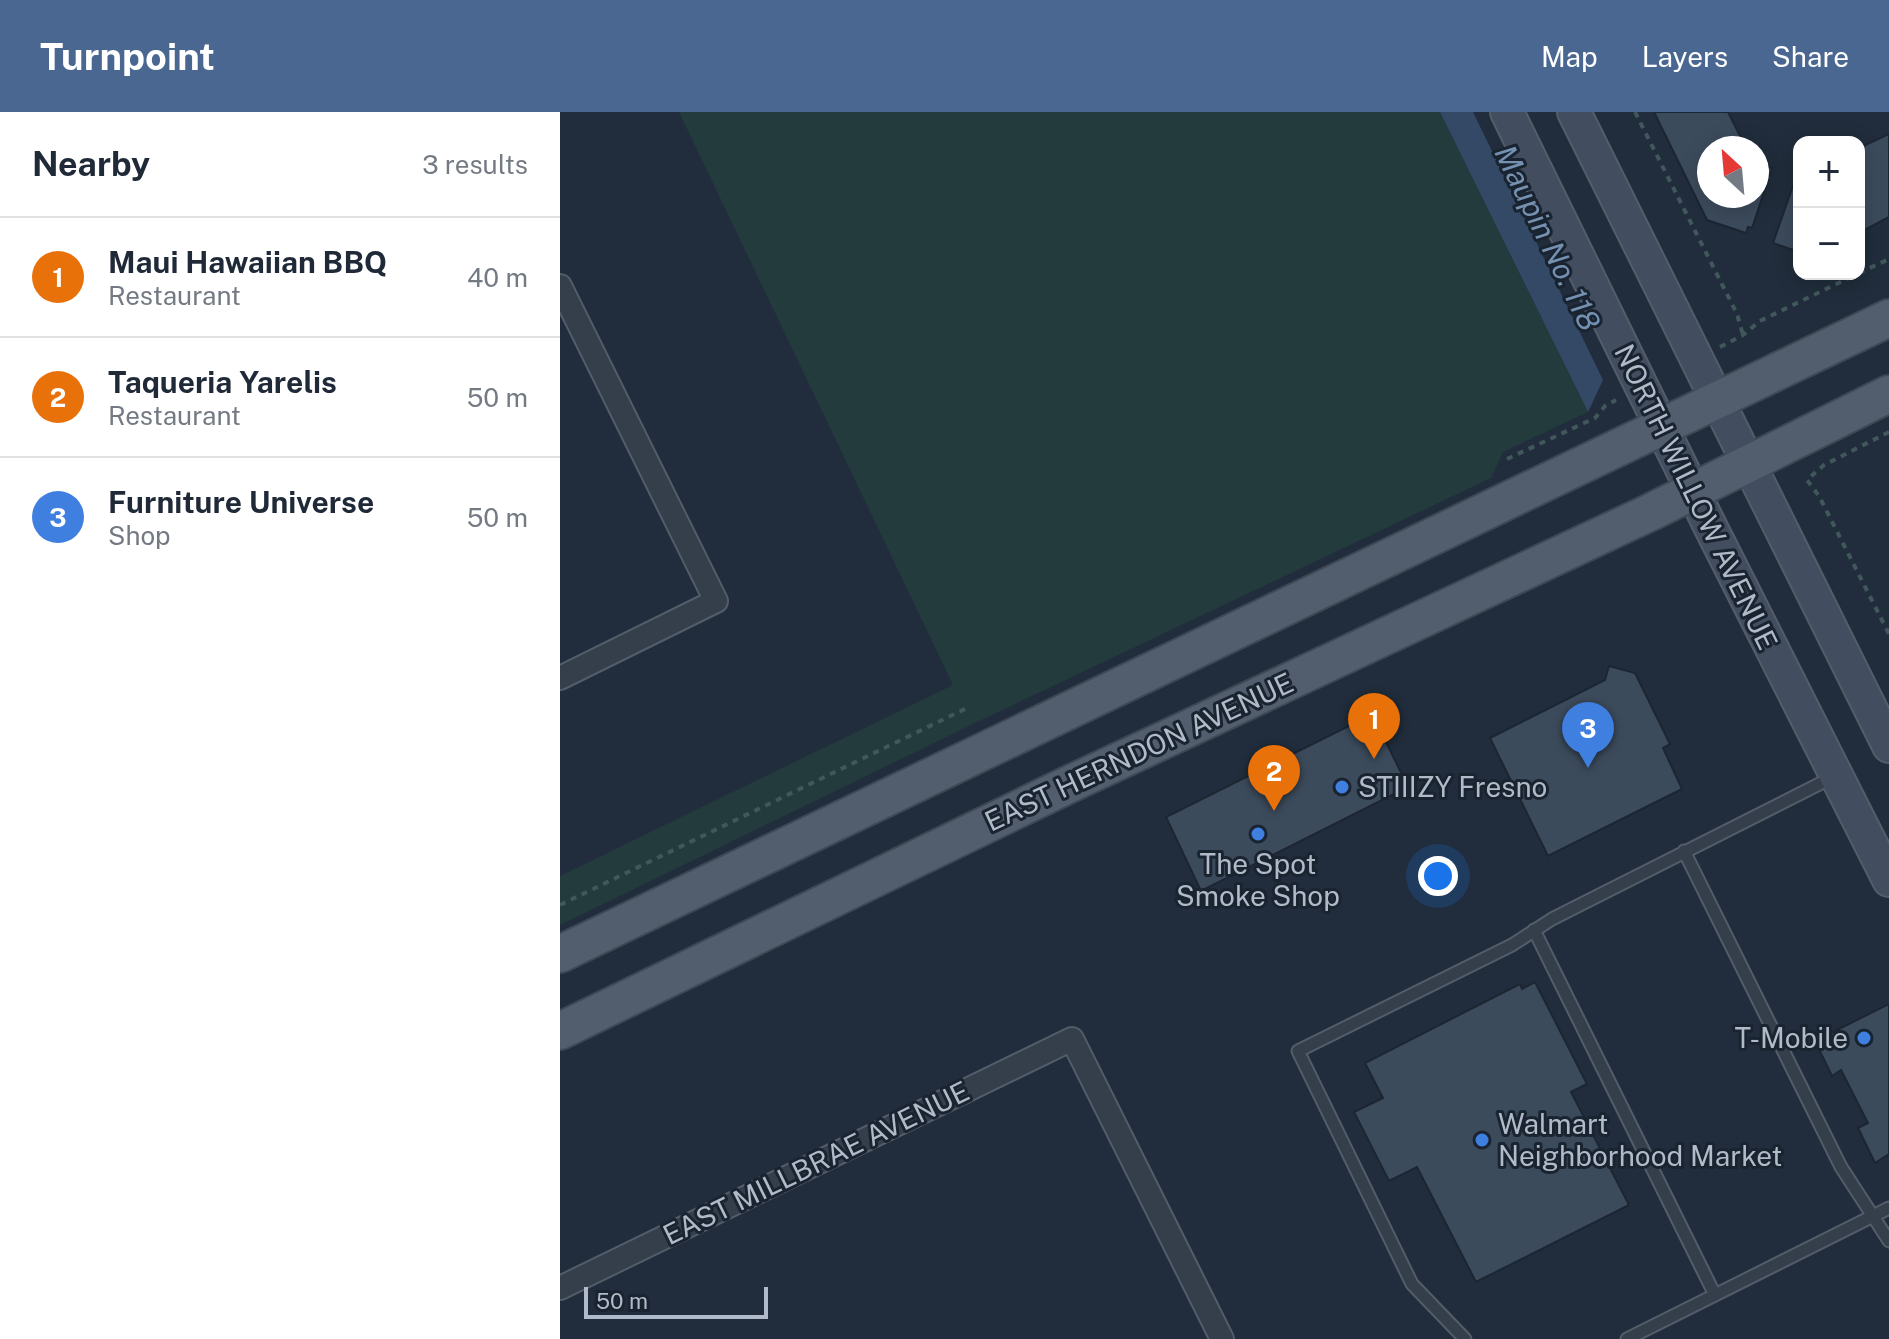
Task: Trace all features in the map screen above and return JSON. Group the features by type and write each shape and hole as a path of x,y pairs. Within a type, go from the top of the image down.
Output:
{"main road":[{"name":"NORTH WILLOW AVENUE","path":"1507,112 1661,428 1721,477 1889,746"},
{"name":"NORTH WILLOW AVENUE","path":"1574,112 1719,401 1721,477 1835,776 1889,880"},
{"path":"560,954 1889,318"},
{"name":"EAST HERNDON AVENUE","path":"560,1031 1889,394"}],"street":[{"path":"560,286 716,601 560,678"},
{"name":"EAST MILLBRAE AVENUE","path":"560,1288 1072,1039 1222,1339"}],"lane":[{"path":"1465,1339 1412,1284 1298,1051 1512,945 1534,930 1684,851 1835,776"},
{"path":"1684,851 1841,1167 1889,1241"},
{"path":"1534,930 1715,1295"},
{"path":"1627,1339 1889,1208"}],"path":[{"path":"1635,112 1737,314 1743,335 1760,321 1845,280"},
{"path":"1865,271 1889,259"},
{"path":"1507,459 1595,418 1605,406"},
{"path":"1889,432 1824,465 1807,480 1819,496 1889,634"},
{"path":"560,905 965,709"}],"green space":[{"path":"679,112 1440,112 1588,412 1503,452 1491,478 973,724 560,925 560,876 953,685"}],"water":[{"path":"1440,112 1473,112 1603,380 1588,412"}],"building":[{"path":"1654,112 1728,112 1740,136 1697,136 1697,200"},
{"path":"1889,134 1889,217 1865,230 1865,208 1865,145"},
{"path":"1793,186 1793,250 1773,243"},
{"path":"1701,208 1759,208 1752,228 1748,227 1746,233 1707,220"},
{"path":"1609,666 1635,673 1670,744 1663,748 1682,789 1548,856 1490,738 1605,680"},
{"path":"1377,712 1390,740 1386,742 1408,787 1201,891 1166,817"},
{"name":"Walmart Neighborhood Market","path":"1535,982 1587,1084 1571,1092 1629,1205 1476,1282 1417,1167 1389,1181 1354,1112 1383,1098 1365,1063 1520,984 1522,989"},
{"path":"1889,1004 1889,1154 1875,1163 1858,1128 1868,1123 1841,1070 1832,1076 1815,1041"}],"place":[{"name":"Maui Hawaiian BBQ","path":"1374,759"},
{"name":"Furniture Universe","path":"1588,768"},
{"name":"STIIIZY Fresno","path":"1342,787"},
{"name":"Taqueria Yarelis","path":"1274,811"},
{"name":"The Spot Smoke Shop","path":"1258,834"},
{"name":"T-Mobile","path":"1864,1038"},
{"name":"Walmart Neighborhood Market","path":"1482,1140"}],"water label":[{"name":"Maupin No. 118","path":"1547,238"}]}
